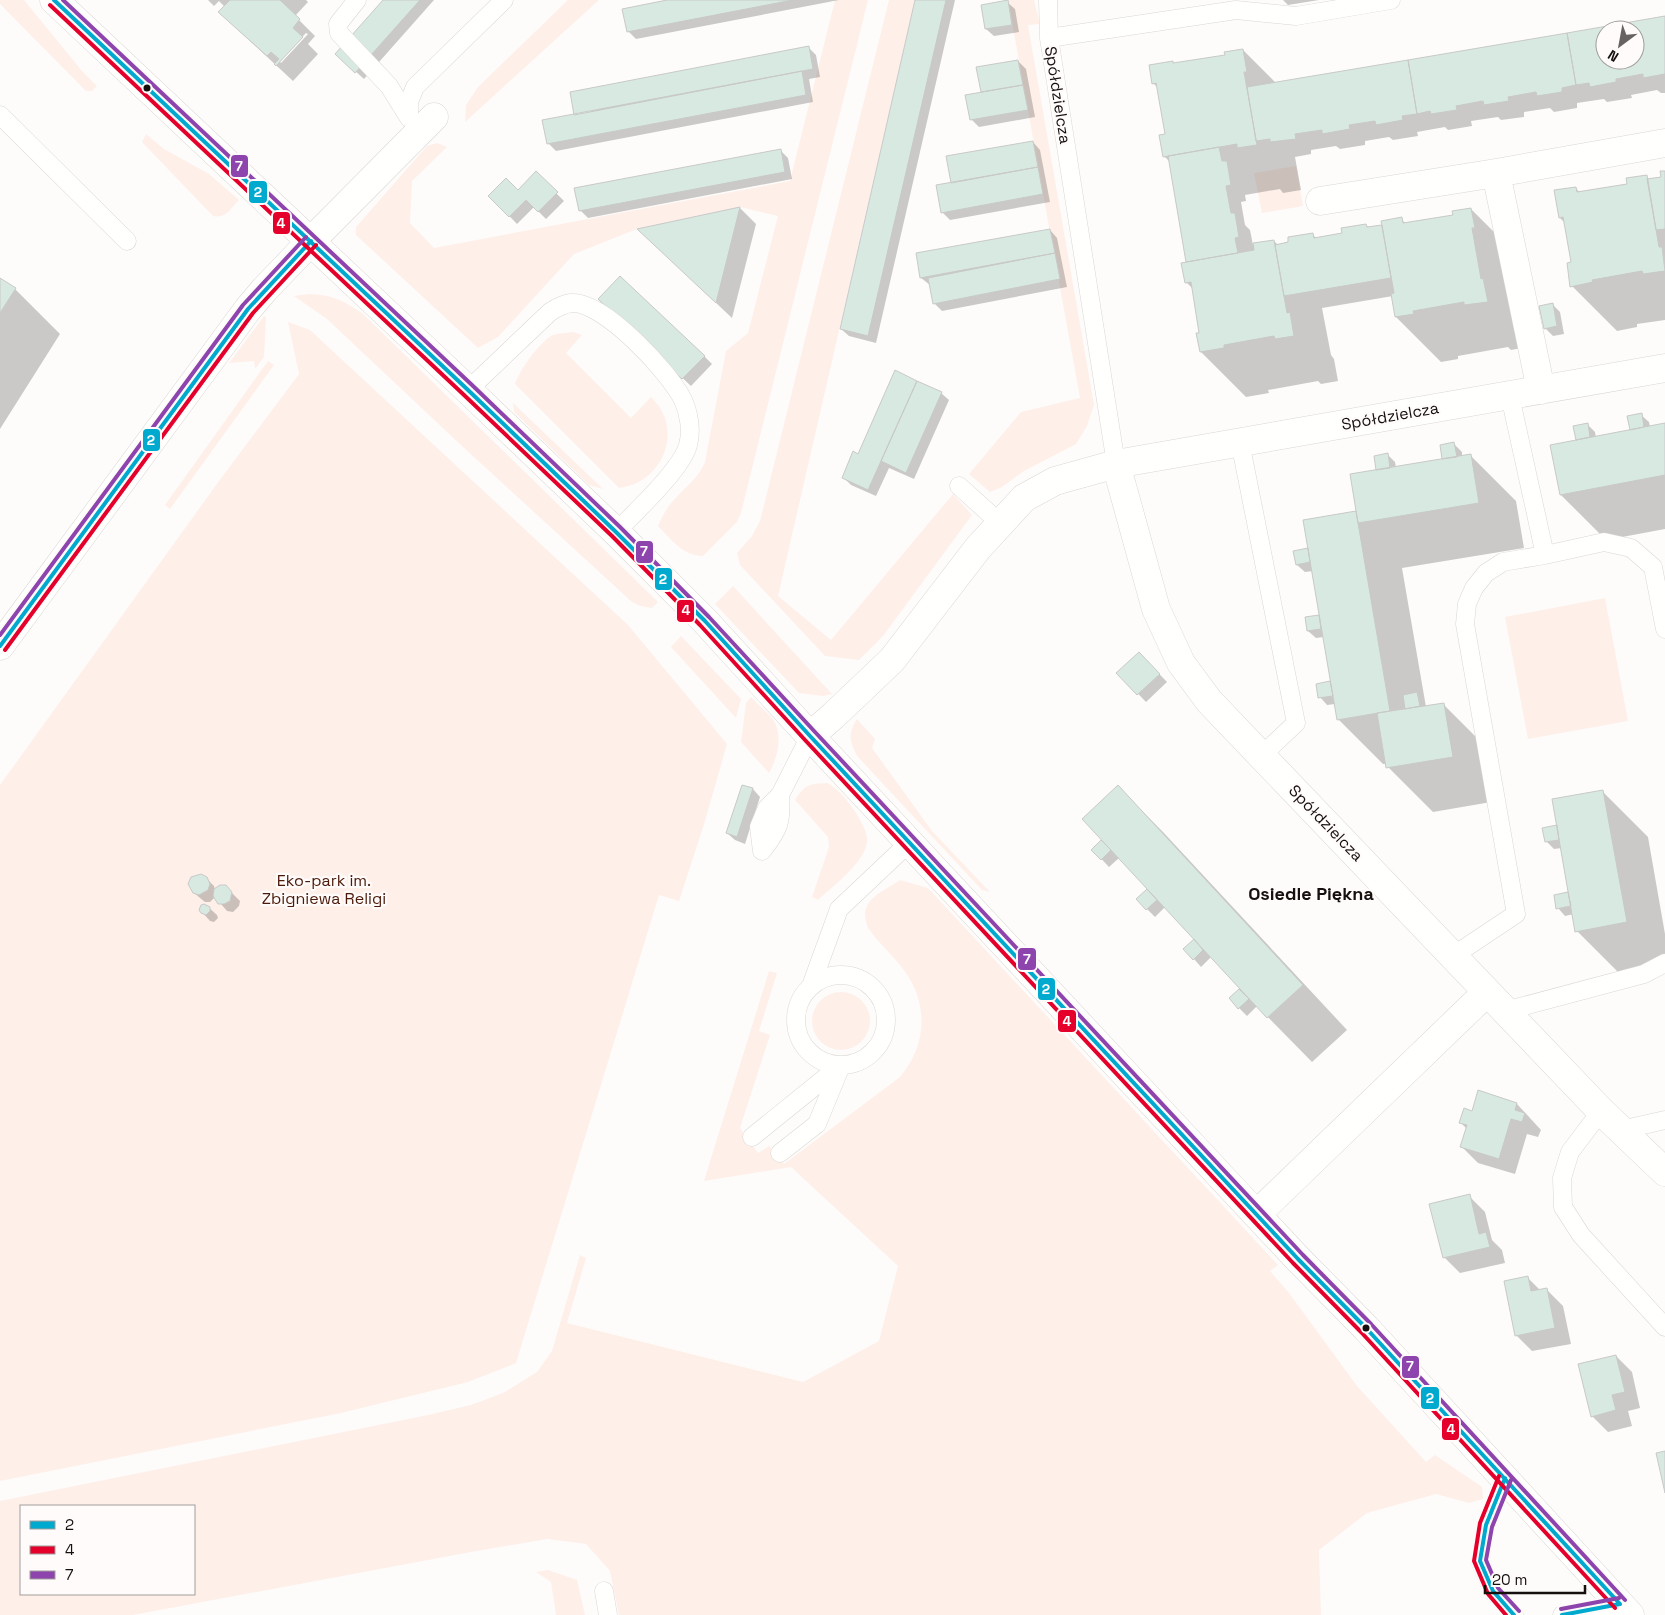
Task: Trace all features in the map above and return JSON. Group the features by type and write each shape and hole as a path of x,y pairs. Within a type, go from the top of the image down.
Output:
{"street":[{"path":"54,0 311,240 616,532 705,621 1257,1214 1372,1334 1625,1609"},
{"path":"0,646 264,289 422,121"},
{"path":"1320,200 1496,173 1665,143"},
{"path":"1496,173 1541,390"},
{"name":"Spółdzielcza","path":"1665,368 1116,464 1156,609 1180,663 1209,701 1601,1111 1665,1172"},
{"path":"810,736 834,716 892,660 978,548 1024,498 1055,481 1116,464"},
{"path":"1257,1214 1496,1001"}],"lane":[{"path":"356,0 338,24 339,33 422,121"},
{"path":"422,121 409,102 415,87 504,0"},
{"path":"1048,0 1050,38"},
{"name":"Spółdzielcza","path":"1116,464 1050,38 1236,10 1296,16 1392,0"},
{"path":"0,115 127,241"},
{"path":"468,390 550,312 562,306 571,303 581,304 597,310 618,326 662,369 674,384 684,401 689,418 689,442 684,458 616,532"},
{"path":"1510,396 1545,555"},
{"path":"1240,442 1296,723 1262,756"},
{"path":"959,486 1000,523"},
{"path":"1453,956 1516,914 1464,624 1467,604 1474,588 1486,573 1504,562 1604,542 1631,548 1653,567 1664,620"},
{"path":"780,794 810,736"},
{"path":"811,986 824,978 838,975 852,976 866,982 876,992 884,1004 885,1032 879,1045 869,1056 856,1062 841,1065 826,1062 812,1054 802,1043 799,1036 796,1013 802,998 811,986 839,909 910,842"},
{"path":"1496,1001 1644,974 1665,962"},
{"path":"752,1137 841,1065"},
{"path":"780,1153 817,1124 841,1065"},
{"path":"1601,1111 1570,1152 1562,1178 1563,1207 1580,1235 1665,1327"},
{"path":"1621,1130 1665,1120"},
{"path":"1505,1478 1486,1526 1480,1561 1493,1591 1514,1615"},
{"path":"604,1591 608,1615"},
{"path":"1562,1615 1625,1609"}],"green space":[{"path":"0,0 24,0 82,71 97,86 92,91 86,91 0,4"},
{"path":"568,0 599,0 465,122 466,105 478,87"},
{"path":"835,0 868,0 741,513 737,522 703,556 696,555 683,550 658,526 664,513 695,478 705,462 726,351 748,333 778,216 740,207 637,229 574,254 498,337 478,348 356,235 356,227 427,146 437,143 447,147 412,181 410,223 434,248 790,181"},
{"path":"889,0 915,0 778,596 831,640 953,494 972,515 883,636 859,660 825,656 740,565 737,553 752,536 760,521"},
{"path":"1008,0 1034,0 1040,24 1028,25 1094,405 1087,426 1076,444 1024,471 1002,487 990,492 969,474 1021,412 1080,398"},
{"path":"146,134 164,149 209,174 239,200 225,214 218,217 213,216 142,142"},
{"path":"1296,166 1303,206 1262,213 1254,173"},
{"path":"309,294 337,299 362,313 658,602 652,608 640,606 632,602 327,319 294,296"},
{"path":"264,316 266,317 264,357 255,369 254,361 229,363"},
{"name":"Eko-park im. Zbigniewa Religi","path":"288,322 310,330 628,625 727,744 679,901 659,895 516,1363 468,1382 341,1413 0,1481 0,785 219,481 299,374"},
{"path":"573,332 582,335 566,353 631,418 651,397 661,410 667,424 667,439 664,453 657,465 647,476 634,484 619,488 515,384 526,364 542,344 553,335"},
{"path":"268,361 274,365 170,509 165,505"},
{"path":"513,403 603,489 589,485 514,412"},
{"path":"733,586 832,694 823,696 799,693 715,604"},
{"path":"1605,598 1628,721 1528,739 1505,617"},
{"path":"681,636 741,699 736,718 671,647"},
{"path":"751,697 771,717 777,730 777,753 769,773 741,742 746,703"},
{"path":"857,719 875,739 872,748 932,831 990,892 982,890 858,757 851,738 852,729"},
{"path":"827,783 847,800 856,813 862,823 867,842 865,850 854,866 818,900 812,897 829,847 828,837 795,800 808,786"},
{"path":"900,880 928,888 1278,1265 1270,1271 1289,1293 1357,1386 1426,1462 1435,1455 1482,1487 1483,1499 1469,1503 1436,1494 1367,1513 1319,1550 1321,1615 619,1615 610,1571 586,1544 547,1539 133,1615 0,1615 0,1501 428,1415 471,1405 503,1393 537,1372 552,1351 580,1255 586,1258 567,1323 803,1382 879,1341 898,1266 791,1167 704,1181 769,971 777,973 759,1031 770,1035 740,1128 758,1153 769,1146 784,1164 900,1077 909,1065 919,1039 921,1013 918,999 906,973 868,928 865,918 868,904 878,894"},
{"path":"841,992 852,994 865,1005 870,1021 868,1032 857,1045 841,1050 830,1048 817,1037 812,1021 814,1010 825,997"},
{"path":"548,1570 577,1580 585,1615 556,1615 551,1582 536,1572"}],"building":[{"path":"230,0 280,0 300,19 293,28 303,37 276,66 274,64 279,59 271,52 267,56 218,12"},
{"path":"383,0 420,0 355,73 335,54"},
{"path":"667,0 793,0 627,32 622,9"},
{"path":"915,0 946,0 868,336 840,329"},
{"path":"1008,0 1012,25 985,29 981,5"},
{"path":"1665,16 1665,74 1643,78 1643,74 1616,79 1616,82 1590,87 1589,83 1576,85 1567,33 1595,28 1595,70 1645,70 1645,20 1642,20"},
{"path":"1567,33 1576,85 1562,88 1562,92 1537,96 1536,92 1508,97 1509,101 1484,105 1483,101 1456,106 1457,110 1431,114 1430,111 1417,114 1408,60"},
{"path":"809,46 813,69 574,115 570,92"},
{"path":"1243,49 1247,72 1244,72 1257,145 1237,148 1237,144 1163,157 1159,135 1165,134 1156,83 1152,84 1149,65 1225,55 1224,52"},
{"path":"1018,60 1023,85 981,92 976,67"},
{"path":"1408,60 1417,114 1402,116 1403,120 1376,125 1375,121 1349,125 1350,129 1322,134 1322,130 1295,134 1296,139 1270,142 1270,139 1256,141 1247,87"},
{"path":"802,71 806,95 547,144 542,120"},
{"path":"1023,85 1028,110 970,120 965,95"},
{"path":"1033,141 1038,167 951,183 946,156"},
{"path":"1219,147 1222,161 1227,161 1231,185 1226,186 1231,213 1235,213 1239,237 1235,238 1238,253 1186,262 1168,156"},
{"path":"781,149 785,172 579,211 574,188"},
{"path":"1038,167 1043,194 941,213 936,185"},
{"path":"536,171 558,192 538,212 526,200 509,217 488,196 506,178 518,190"},
{"path":"1660,171 1665,171 1665,229 1656,230 1647,179 1661,177"},
{"path":"1647,175 1665,271 1643,274 1642,271 1592,280 1593,282 1570,287 1567,263 1571,262 1563,217 1559,218 1554,190 1576,187 1577,192 1627,184 1626,178"},
{"path":"740,207 716,303 637,229"},
{"path":"1471,208 1475,228 1472,228 1481,279 1483,278 1488,302 1464,305 1464,302 1413,311 1414,314 1395,317 1391,294 1394,293 1381,221 1402,217 1403,223 1453,215 1452,211"},
{"path":"1366,224 1367,227 1382,225 1391,278 1284,296 1275,245 1288,242 1288,237 1313,233 1314,238 1342,233 1341,228"},
{"path":"1050,229 1055,253 920,278 916,253"},
{"path":"1274,240 1287,313 1290,312 1294,336 1275,339 1274,336 1224,345 1224,348 1200,352 1196,333 1199,333 1191,282 1185,283 1181,263 1254,250 1253,243"},
{"path":"1055,253 1060,279 933,304 928,278"},
{"path":"620,276 705,356 682,379 598,299"},
{"path":"0,278 16,288 0,313"},
{"path":"1553,303 1557,326 1544,329 1539,306"},
{"path":"895,370 917,381 868,490 842,478 853,451 858,454"},
{"path":"917,381 942,392 906,473 881,461"},
{"path":"1642,413 1644,427 1630,430 1627,416"},
{"path":"1588,423 1590,437 1576,440 1573,426"},
{"path":"1665,423 1665,475 1560,495 1550,445"},
{"path":"1454,442 1457,457 1442,459 1440,445"},
{"path":"1388,453 1390,468 1376,470 1374,456"},
{"path":"1471,454 1479,503 1358,523 1350,474"},
{"path":"1356,511 1390,711 1337,720 1303,520"},
{"path":"1308,548 1310,562 1296,565 1293,551"},
{"path":"1319,615 1321,629 1307,631 1305,617"},
{"path":"1139,652 1160,674 1137,695 1116,673"},
{"path":"1330,681 1333,696 1318,698 1316,684"},
{"path":"1417,692 1420,706 1405,709 1403,695"},
{"path":"1444,703 1453,757 1386,768 1377,713"},
{"path":"742,785 753,788 737,837 726,833"},
{"path":"1118,785 1303,985 1267,1018 1082,819"},
{"path":"1603,790 1627,922 1575,932 1552,799"},
{"path":"1557,825 1559,840 1545,842 1542,828"},
{"path":"1101,840 1111,850 1101,860 1091,850"},
{"path":"201,874 207,877 210,884 208,890 199,895 193,893 188,884 191,877"},
{"path":"220,885 226,885 232,892 230,901 224,904 218,904 213,896 214,889"},
{"path":"1147,889 1157,900 1146,910 1136,899"},
{"path":"1568,892 1571,906 1556,909 1554,895"},
{"path":"204,904 210,907 210,911 206,915 199,910 201,905"},
{"path":"1194,939 1203,950 1193,960 1183,949"},
{"path":"1239,989 1249,999 1238,1009 1229,998"},
{"path":"1478,1090 1517,1103 1515,1110 1525,1113 1522,1122 1511,1119 1499,1159 1460,1147 1467,1125 1459,1123 1464,1108 1472,1111"},
{"path":"1470,1194 1479,1234 1486,1232 1490,1247 1443,1258 1429,1204"},
{"path":"1528,1276 1531,1291 1547,1288 1555,1328 1515,1336 1504,1281"},
{"path":"1616,1355 1625,1392 1612,1395 1616,1410 1591,1417 1578,1364"},
{"path":"1665,1451 1665,1493 1656,1453"}],"transit line":[{"name":"2","path":"54,0 468,390 616,532 705,621 1298,1259 1366,1328 1620,1604"},
{"name":"7","path":"63,0 472,385 620,527 709,617 1303,1255 1371,1324 1625,1600"},
{"name":"4","path":"50,5 612,536 700,625 1293,1263 1361,1332 1615,1608"},
{"name":"7","path":"0,635 243,305 306,237"},
{"name":"2","path":"0,646 248,309 311,241"},
{"name":"4","path":"5,650 253,313 316,245"},
{"name":"4","path":"1499,1476 1480,1523 1474,1561 1488,1594 1506,1615"},
{"name":"2","path":"1505,1478 1486,1525 1480,1561 1493,1591 1514,1615"},
{"name":"7","path":"1511,1480 1492,1527 1486,1560 1498,1588 1519,1611"},
{"name":"7","path":"1561,1609 1619,1598"},
{"name":"2","path":"1562,1615 1620,1604"}],"district":[{"name":"Osiedle Piękna","path":"1311,893"}]}
